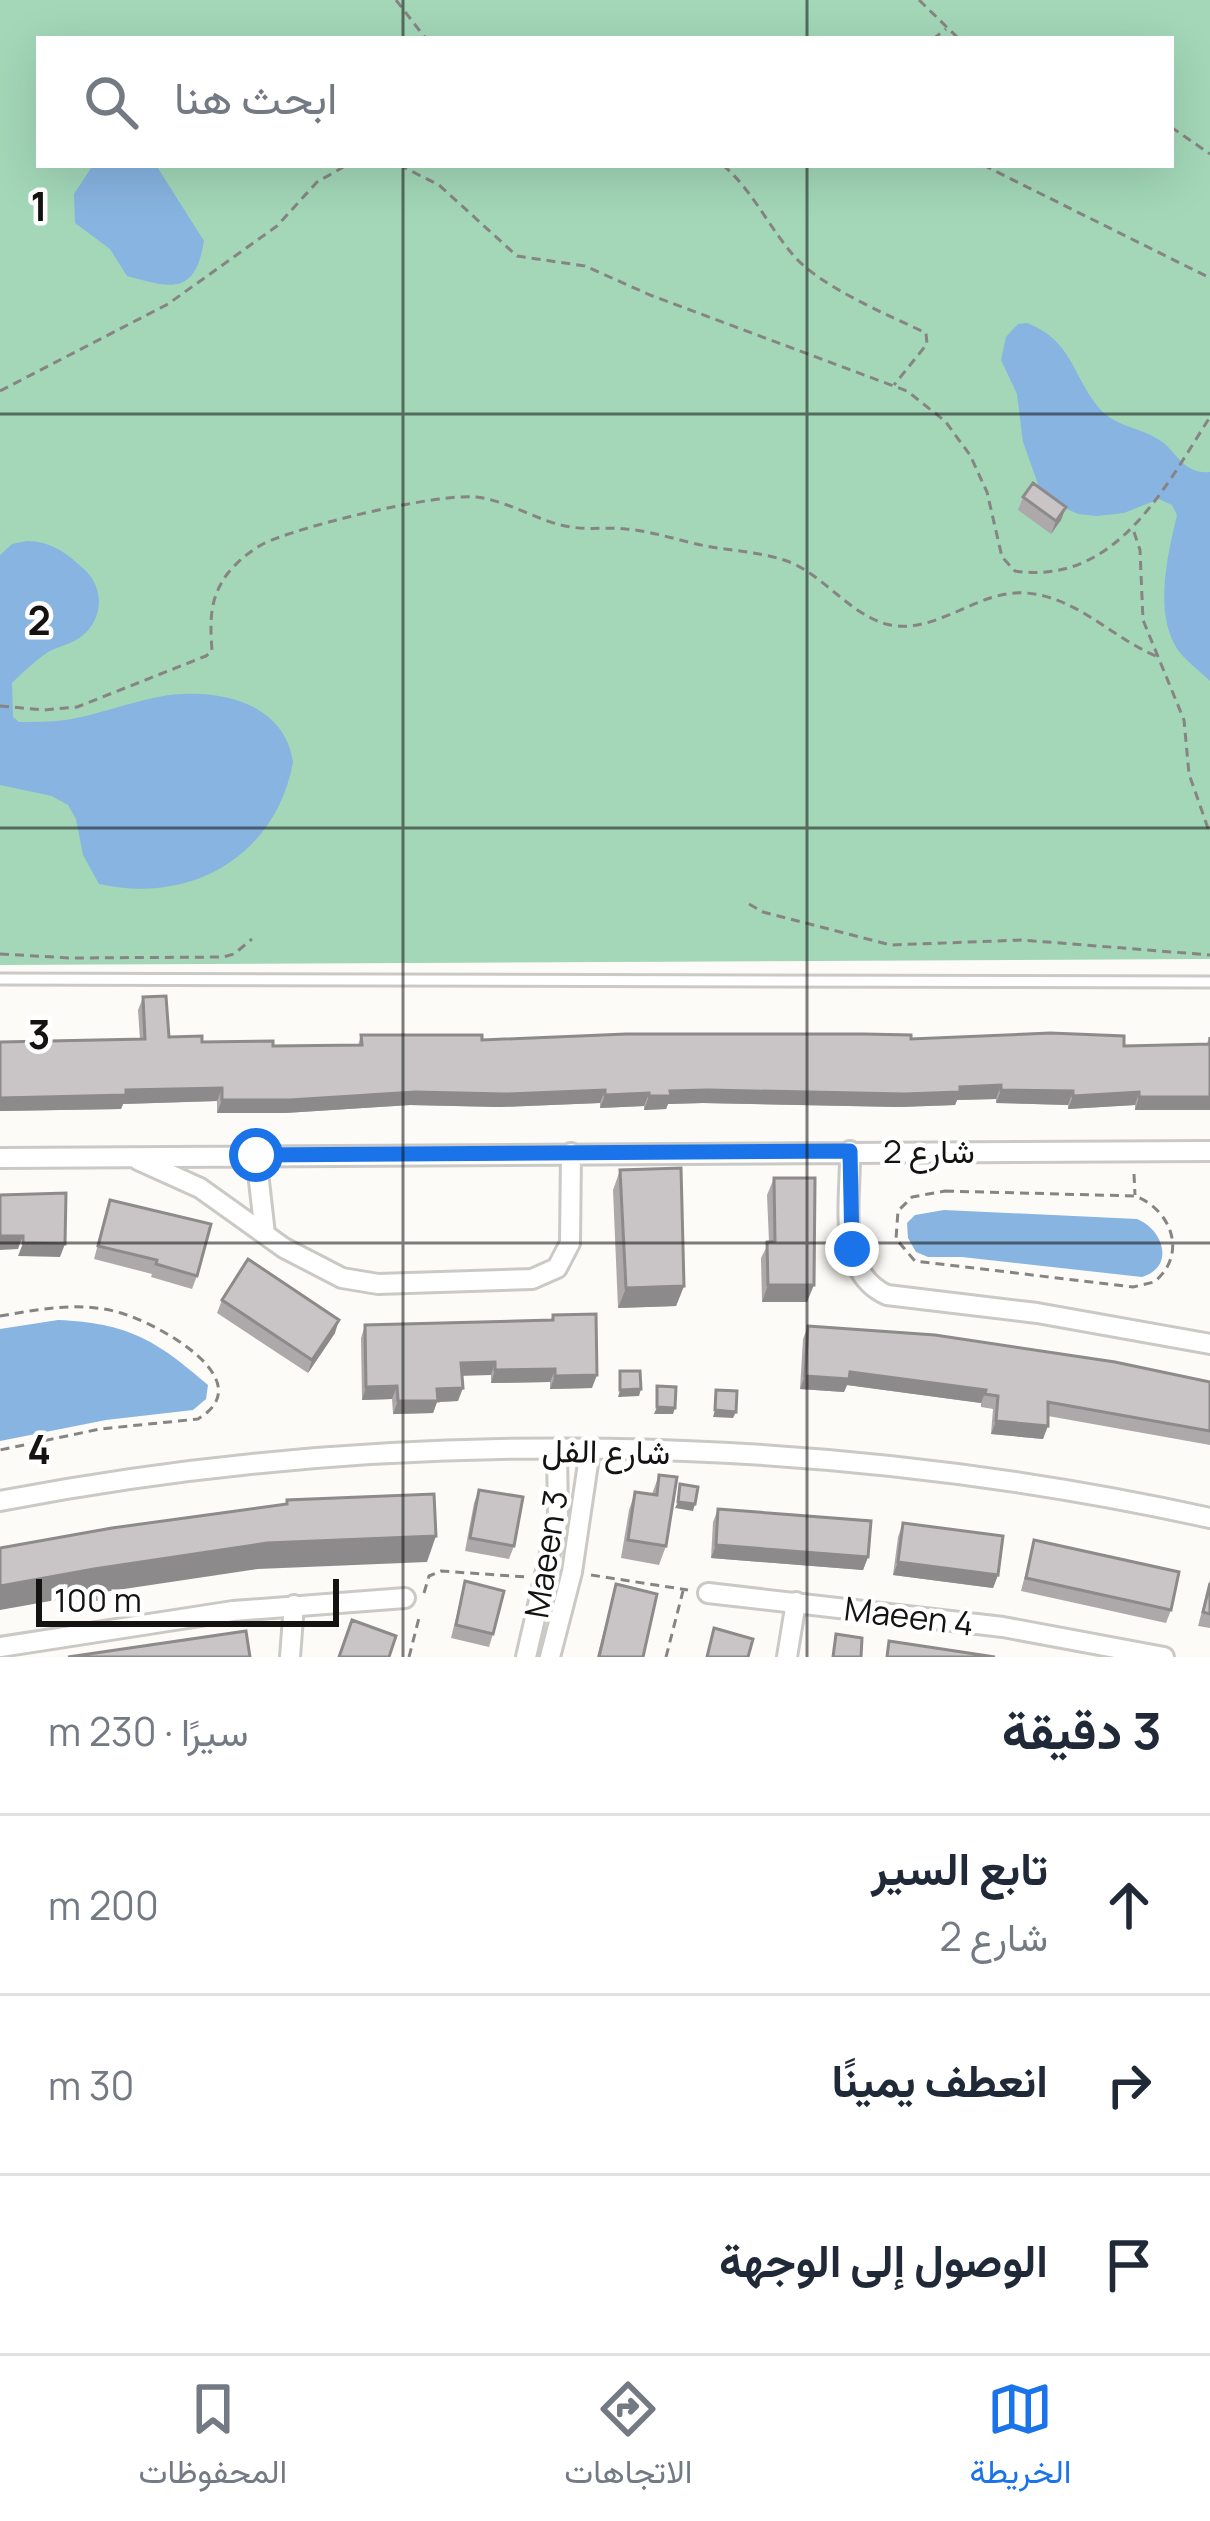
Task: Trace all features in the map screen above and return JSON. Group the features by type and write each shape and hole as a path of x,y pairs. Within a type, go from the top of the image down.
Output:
{"street":[{"path":"850,1151 854,1264 873,1289 887,1295 1037,1313 1210,1344"},
{"name":"شارع 2","path":"0,1158 1210,1151"},
{"path":"128,1156 200,1188 325,1271 360,1282 545,1276 557,1268 570,1243 572,1153"},
{"path":"256,1155 265,1234"},
{"name":"Maeen 3","path":"526,1657 558,1519 557,1450"},
{"name":"شارع الفل","path":"0,1502 77,1487 299,1462 590,1450 896,1467 1063,1490 1210,1518"},
{"name":"Maeen 3","path":"550,1657 572,1572 590,1450"},
{"name":"Maeen 4","path":"708,1593 1003,1627 1164,1657"},
{"path":"0,1647 294,1605 416,1602"},
{"name":"Maeen 4","path":"787,1657 796,1602"},
{"path":"290,1657 294,1605"}],"lane":[{"path":"0,980 1210,982"}],"path":[{"path":"395,0 423,36"},
{"path":"919,0 956,36"},
{"path":"937,36 947,28"},
{"path":"1174,129 1210,154"},
{"path":"0,391 168,304 277,226 317,182 342,168"},
{"path":"405,168 439,185 518,256 585,266 650,295 894,385 945,421 970,455 987,492 1002,557 1010,568 1022,572 1068,566 1104,551 1133,530 1210,417"},
{"path":"726,168 752,195 797,260 883,315 926,333 927,344 894,385"},
{"path":"989,168 1210,278"},
{"path":"0,706 44,710 77,706 209,655 209,621 218,588 240,560 264,544 361,515 464,496 499,502 574,528 624,528 770,556 812,574 870,618 896,626 929,621 1004,593 1049,596 1156,656"},
{"path":"1133,530 1140,550 1143,620 1184,720 1189,774 1210,835"},
{"path":"749,904 763,912 891,945 1010,939 1210,955"},
{"path":"0,954 223,957 240,951 251,939"},
{"path":"1134,1152 1135,1196"},
{"path":"932,1192 1135,1196 1159,1209 1172,1233 1168,1267 1144,1286 925,1263 900,1248 894,1230 904,1203 932,1192"},
{"path":"0,1316 59,1307 120,1312 205,1362 219,1386 210,1412 198,1419 100,1429 0,1450"},
{"path":"409,1657 416,1602 429,1576 441,1571 546,1579"},
{"path":"572,1572 708,1593"},
{"path":"666,1657 684,1589"},
{"path":"94,1590 102,1631"}],"green space":[{"path":"0,0 1210,0 1210,959 0,965"}],"water":[{"path":"91,168 158,168 204,241 194,271 179,284 168,285 127,276 110,249 75,223 74,194"},
{"path":"1027,323 1063,349 1106,415 1157,438 1189,468 1210,472 1210,681 1187,661 1169,632 1164,599 1177,515 1172,505 1159,499 1124,513 1097,516 1078,514 1043,498 1023,442 1017,394 1001,360 1006,337 1018,324"},
{"path":"27,541 51,546 79,564 96,585 99,603 94,621 82,636 48,652 12,683 13,717 19,722 66,720 158,697 200,694 242,702 260,711 287,741 293,762 284,795 268,824 224,866 166,887 99,884 83,855 76,819 68,805 52,796 0,785 0,555 12,544"},
{"path":"944,1210 1137,1219 1154,1231 1162,1257 1142,1277 928,1257 916,1252 907,1223 915,1215"},
{"path":"58,1320 104,1325 156,1345 208,1385 206,1399 193,1410 106,1420 0,1441 0,1329"}],"building":[{"path":"1033,483 1066,507 1056,521 1023,497"},
{"path":"166,996 169,1037 202,1036 202,1042 273,1041 273,1046 362,1045 361,1035 482,1035 482,1040 626,1034 864,1034 911,1035 911,1039 1050,1033 1124,1036 1124,1046 1210,1044 1210,1097 1139,1097 1139,1092 1073,1096 1073,1091 1001,1090 1001,1085 904,1094 708,1090 649,1096 605,1095 605,1090 222,1100 222,1088 0,1098 0,1042 145,1039 143,997"},
{"path":"681,1168 684,1286 626,1288 620,1170"},
{"path":"774,1178 815,1178 814,1285 768,1285 767,1242 775,1241"},
{"path":"66,1193 65,1244 23,1243 23,1236 0,1236 0,1195"},
{"path":"110,1200 211,1224 197,1276 156,1264 157,1260 98,1246"},
{"path":"248,1259 339,1320 312,1360 222,1300"},
{"path":"596,1314 597,1375 555,1376 555,1369 495,1370 495,1362 461,1363 463,1388 437,1389 438,1401 398,1401 397,1386 366,1387 365,1325 553,1320 553,1315"},
{"path":"808,1326 935,1335 1115,1362 1210,1382 1210,1431 1048,1402 1048,1426 996,1421 998,1396 985,1394 986,1390 850,1372 849,1379 805,1376"},
{"path":"620,1371 640,1371 641,1389 620,1390"},
{"path":"657,1386 676,1387 675,1408 657,1407"},
{"path":"716,1390 737,1391 736,1412 715,1410"},
{"path":"659,1475 677,1477 666,1546 628,1540 635,1492 657,1495"},
{"path":"680,1484 698,1487 695,1504 678,1502"},
{"path":"479,1490 523,1497 514,1546 470,1538"},
{"path":"434,1494 436,1536 267,1543 0,1586 0,1548 287,1504 287,1500"},
{"path":"718,1509 871,1521 868,1557 716,1545"},
{"path":"903,1523 1003,1536 998,1575 898,1562"},
{"path":"1034,1540 1179,1572 1171,1610 1026,1578"},
{"path":"465,1581 504,1591 493,1634 456,1625"},
{"path":"1210,1583 1210,1614 1203,1612"},
{"path":"616,1584 657,1594 643,1657 599,1657"},
{"path":"352,1620 396,1636 389,1657 339,1657"},
{"path":"714,1628 753,1639 748,1657 707,1657"},
{"path":"246,1631 250,1657 68,1657"},
{"path":"836,1634 862,1638 861,1657 833,1657"},
{"path":"889,1641 995,1657 887,1657"}],"route":[{"path":"256,1155 850,1151 852,1249"}]}
